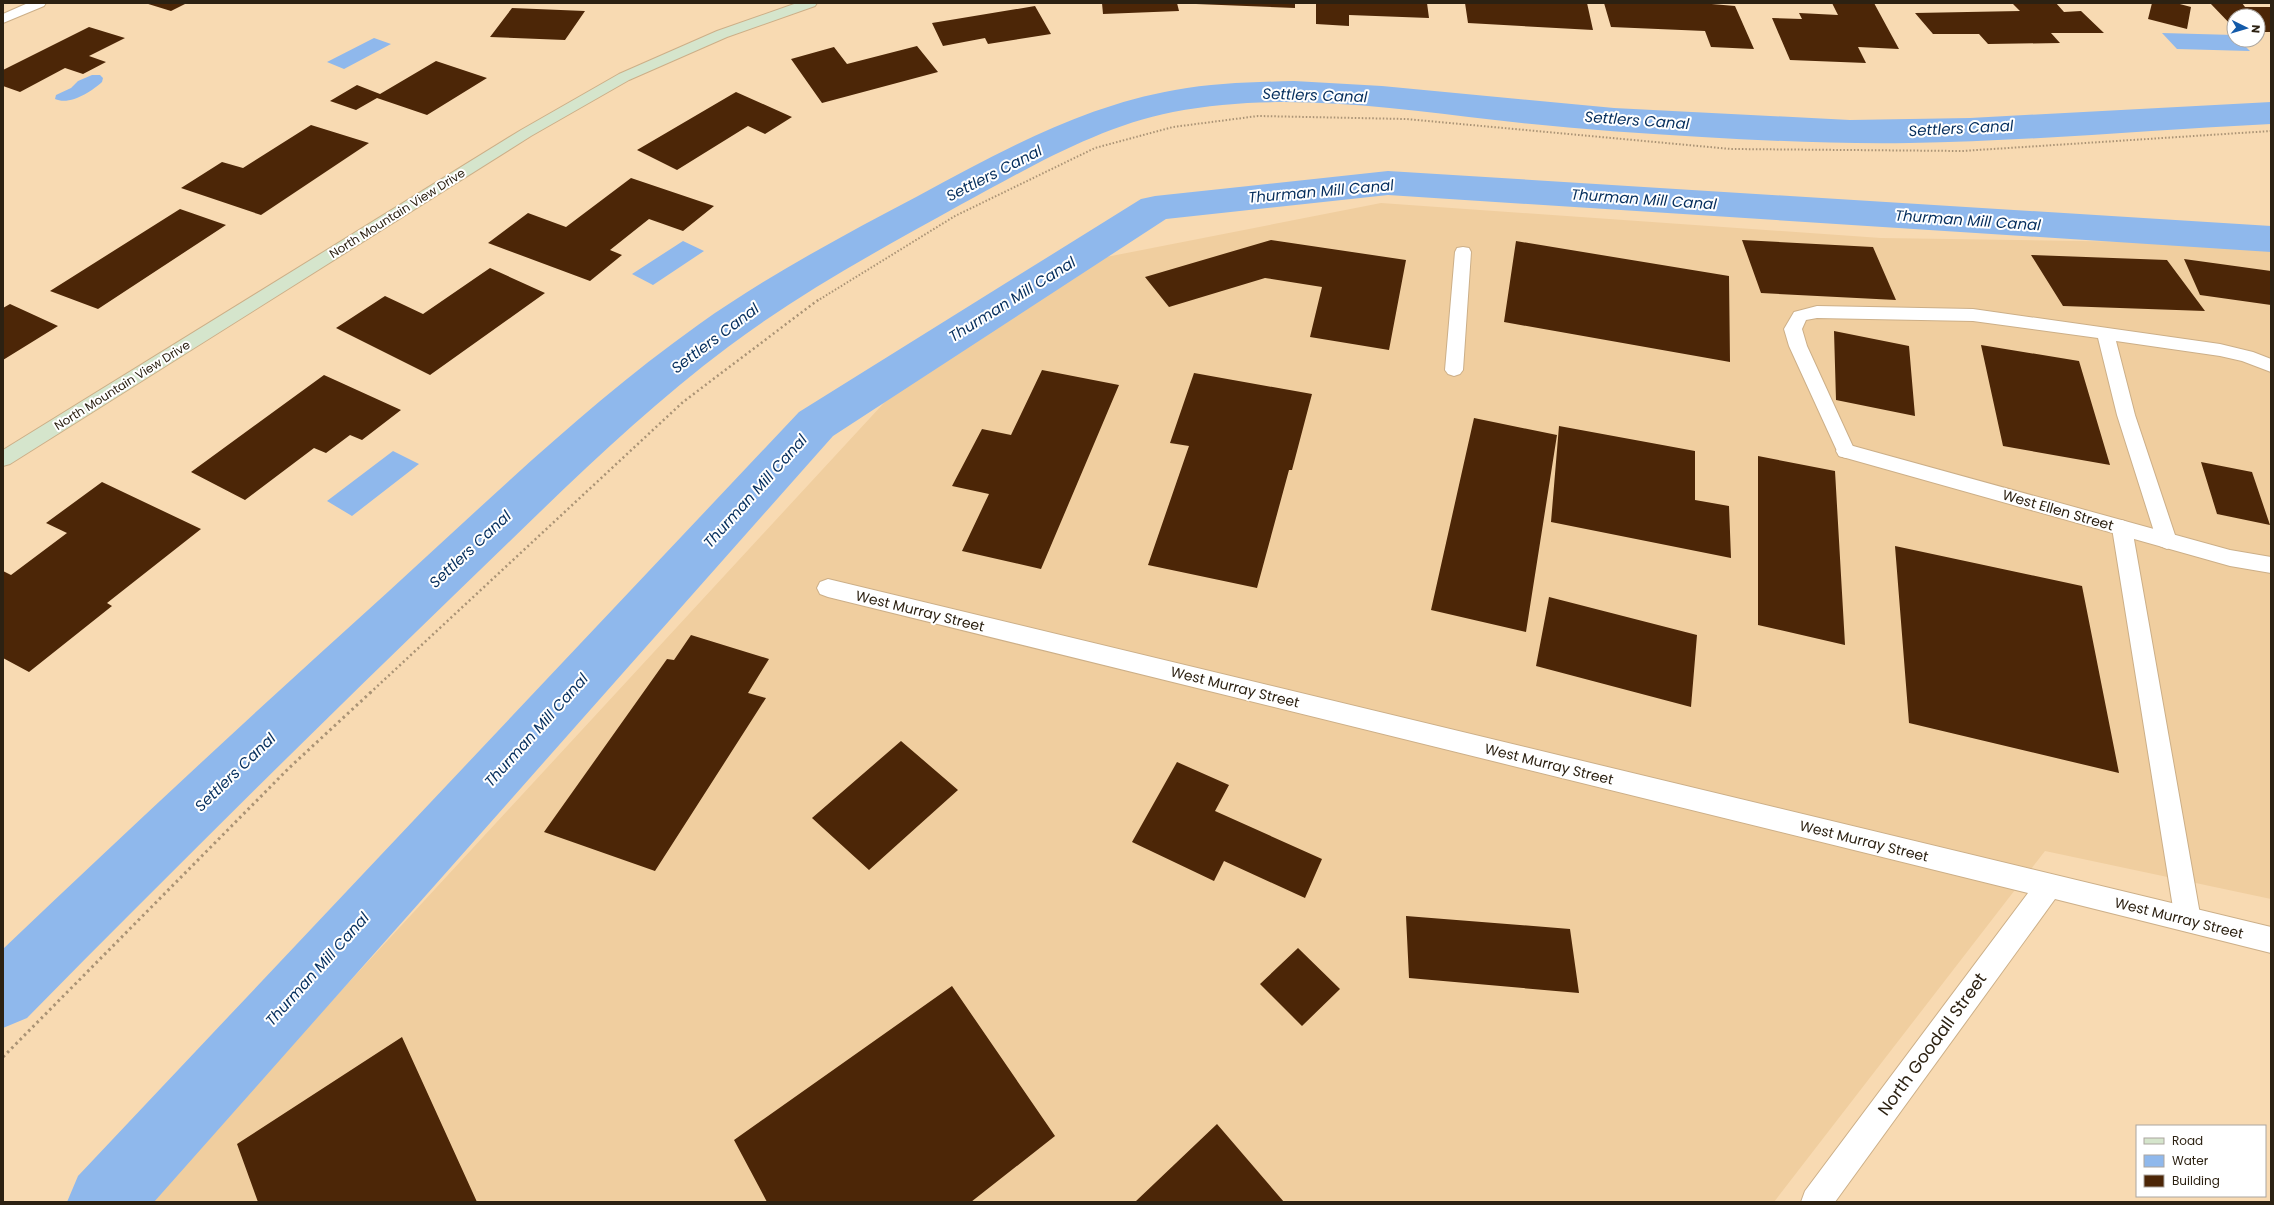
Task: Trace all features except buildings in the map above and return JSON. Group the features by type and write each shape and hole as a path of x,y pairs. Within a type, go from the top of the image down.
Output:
{"street":[{"path":"3,20 39,3"},
{"name":"North Mountain View Drive","path":"3,459 526,133 624,77 708,39 810,3"},
{"name":"West Ellen Street","path":"1846,451 2230,558 2271,565"},
{"name":"West Murray Street","path":"828,588 2271,940"},
{"name":"North Goodall Street","path":"1816,1202 2049,886"}],"lane":[{"path":"1454,370 1463,252"},
{"path":"1846,451 1798,346 1793,329 1800,316 1817,312 1973,315 2105,333 2248,356 2271,366"},
{"path":"2105,333 2126,415 2167,540"},
{"path":"2122,528 2188,920"}],"path":[{"path":"3,1057 290,768 683,402 819,299 955,216 1095,148 1173,127 1258,116 1406,119 1731,149 1962,150 2271,131"}],"shaded area":[{"path":"1381,203 1881,238 2271,244 2271,899 2045,851 1774,1202 148,1202 207,1136 906,379 1091,260"}],"water":[{"path":"2162,33 2226,35 2226,48 2247,48 2250,51 2177,49"},
{"path":"374,38 391,44 344,69 327,62"},
{"path":"92,75 100,75 103,78 102,82 93,89 67,101 55,99 56,95 71,88 78,81"},
{"path":"683,241 704,251 653,285 632,274"},
{"path":"393,451 419,464 352,516 327,501"}],"waterway":[{"name":"Settlers Canal","path":"3,995 114,886 397,616 561,464 673,367 750,310 850,249 1013,161 1107,119 1172,101 1206,96 1294,92 1382,97 1614,120 1850,132 1970,130 2271,113"},
{"name":"Thurman Mill Canal","path":"104,1202 816,424 1155,208 1388,183 2271,239"}]}
